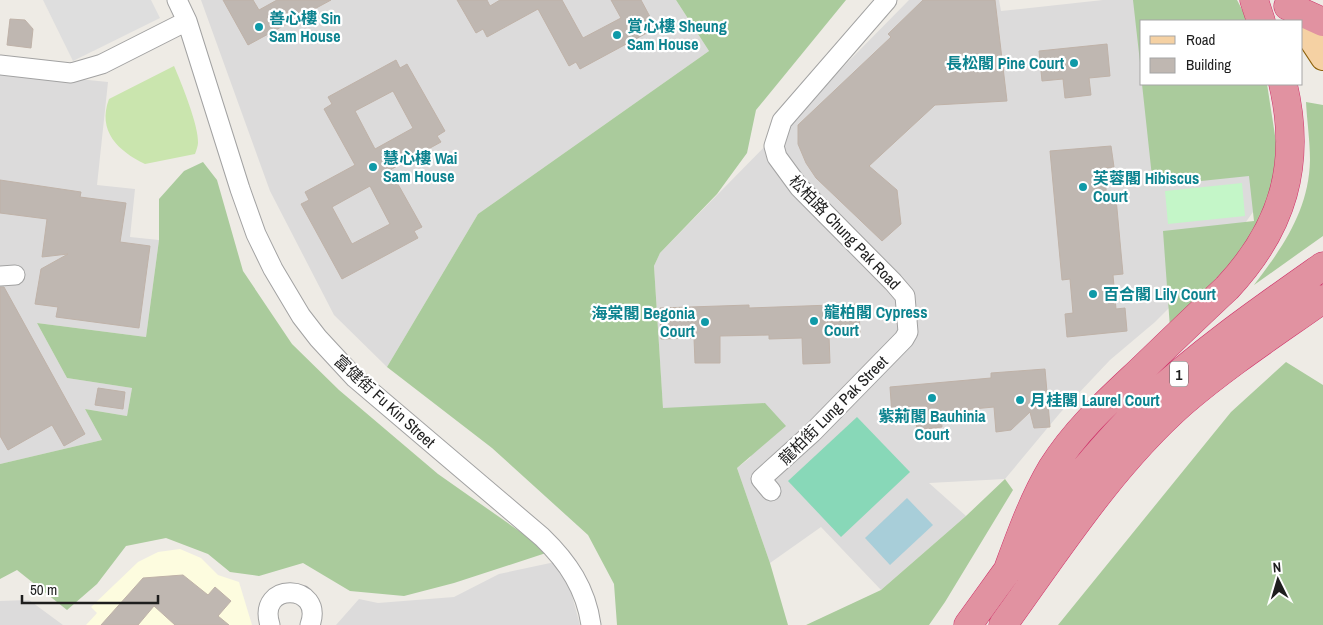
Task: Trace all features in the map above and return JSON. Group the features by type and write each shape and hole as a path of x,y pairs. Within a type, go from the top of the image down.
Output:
{"highway":[{"path":"1254,0 1261,20"},
{"path":"1293,13 1323,22"},
{"path":"1008,569 1040,489 1053,467 1076,436 1106,403 1227,288 1260,247 1282,198 1290,158 1290,120 1282,85"},
{"name":"1","path":"968,625 1041,523 1086,467 1147,403 1214,346 1323,266"},
{"name":"1","path":"1003,625 1093,502 1156,428 1232,363 1323,299"}],"main road":[{"path":"1303,28 1323,58"}],"street":[{"name":"富健街 Fu Kin Street","path":"176,0 188,21 256,234 273,269 301,316 318,338 355,378 556,551 578,581 586,600 592,625"},
{"name":"松柏路 Chung Pak Road","path":"887,0 782,121 774,146 777,157 798,187 905,296"},
{"path":"0,65 71,73 102,64 188,21"},
{"name":"龍柏街 Lung Pak Street","path":"771,491 761,479 812,433 904,340 908,332 905,296"},
{"path":"270,625 268,610 271,603 283,593 291,592 305,597 310,603 313,610 310,625"}],"shaded area":[{"path":"43,0 151,0 160,18 73,61"},
{"path":"201,0 676,0 709,51 478,214 387,367 334,315 270,191"},
{"path":"909,0 999,0 1001,11 1103,0 1137,0 1142,20 1140,20 1140,85 1245,85 1258,205 1223,254 1155,322 1110,360 1060,413 1005,479 929,483 966,516 881,590 821,527 770,563 737,468 750,458 765,403 663,409 654,266 660,253"},
{"path":"0,71 108,82 97,185 135,189 130,237 159,240 146,337 37,323 67,378 132,388 127,416 85,409 102,440 0,464"},
{"path":"180,549 201,558 218,575 239,582 252,625 86,625 97,613 91,607 138,562 158,552"},
{"path":"555,562 571,592 580,625 336,625 359,599 378,603 454,597 499,574"},
{"path":"29,600 63,625 0,625 0,601"}],"green space":[{"path":"676,0 846,0 756,110 747,153 717,194 660,253 654,266 663,408 765,403 786,426 737,468 770,563 788,625 617,625 614,584 588,535 492,448 387,367 478,214 709,51"},
{"path":"1133,0 1237,0 1247,20 1140,20 1140,62"},
{"path":"174,66 196,126 198,135 197,148 195,154 145,164 126,153 112,139 106,121 109,99"},
{"path":"1142,85 1267,85 1276,142 1275,187 1253,239 1170,328 1163,231 1254,221 1249,176 1153,186"},
{"path":"1306,102 1323,105 1323,236 1254,285 1284,242 1305,195 1310,160"},
{"path":"203,162 217,180 243,271 292,344 339,390 438,474 549,552 454,583 404,596 350,591 303,563 259,576 230,572 208,554 166,538 126,546 97,584 67,610 17,570 0,579 0,464 102,440 85,409 127,416 132,388 67,378 37,323 146,337 159,240 159,199 184,171"},
{"path":"1242,183 1245,216 1168,224 1165,191"},
{"path":"1286,362 1323,385 1323,625 1058,625 1231,412"},
{"path":"857,417 910,472 841,537 788,481"},
{"path":"1005,479 1013,490 929,625 806,625 881,590 966,516"}],"water":[{"path":"907,498 933,525 890,565 865,538"}],"building":[{"name":"善心樓 Sin Sam House","path":"223,0 253,0 259,10 277,0 331,0 248,45"},
{"name":"賞心樓 Sheung Sam House","path":"457,0 487,0 490,6 500,0 562,0 583,38 621,18 611,0 641,0 656,28 580,69 576,62 569,66 538,9 487,37 483,29 476,33"},
{"path":"923,0 995,0 1007,101 935,105 869,166 897,190 901,224 882,241 816,178 806,163 798,144 798,125 891,37 888,34"},
{"path":"10,19 25,20 33,29 31,48 7,45"},
{"name":"長松閣 Pine Court","path":"1107,44 1110,76 1089,78 1091,95 1065,98 1063,79 1042,81 1039,51"},
{"name":"慧心樓 Wai Sam House","path":"396,60 400,68 407,64 445,131 437,136 441,142 390,170 422,227 414,231 418,238 342,279 301,204 309,200 305,192 355,165 324,109 332,104 328,97","holes":["393,91 413,128 375,149 355,111","370,186 390,224 352,244 332,207"]},
{"path":"1111,146 1114,167 1104,168 1107,199 1116,198 1123,274 1113,275 1116,309 1125,308 1127,331 1067,337 1065,314 1073,313 1070,279 1062,280 1050,151"},
{"path":"0,180 81,192 80,197 126,203 120,242 150,246 139,328 56,317 58,307 35,304 41,269 68,254 42,257 47,219 0,213"},
{"path":"0,287 4,287 85,434 64,446 52,425 8,450 0,436"},
{"path":"859,304 860,335 829,336 830,363 803,364 802,338 769,339 769,335 720,336 720,363 695,363 694,338 661,339 660,308 749,305 749,308"},
{"path":"1045,369 1050,427 1034,428 1030,412 1011,430 996,432 994,407 941,412 942,427 917,430 915,413 892,415 890,387 991,378 991,373"},
{"path":"98,388 125,392 123,409 95,405"},
{"path":"183,575 208,595 215,587 231,601 218,616 229,625 175,625 154,606 138,625 101,625 143,578"}],"place":[{"name":"善心樓 Sin Sam House","path":"259,27"},
{"name":"賞心樓 Sheung Sam House","path":"617,35"},
{"name":"長松閣 Pine Court","path":"1074,63"},
{"name":"慧心樓 Wai Sam House","path":"373,167"},
{"name":"芙蓉閣 Hibiscus Court","path":"1083,187"},
{"name":"百合閣 Lily Court","path":"1093,294"},
{"name":"龍柏閣 Cypress Court","path":"814,321"},
{"name":"海棠閣 Begonia Court","path":"705,322"},
{"name":"紫荊閣 Bauhinia Court","path":"932,398"},
{"name":"月桂閣 Laurel Court","path":"1020,400"}]}
